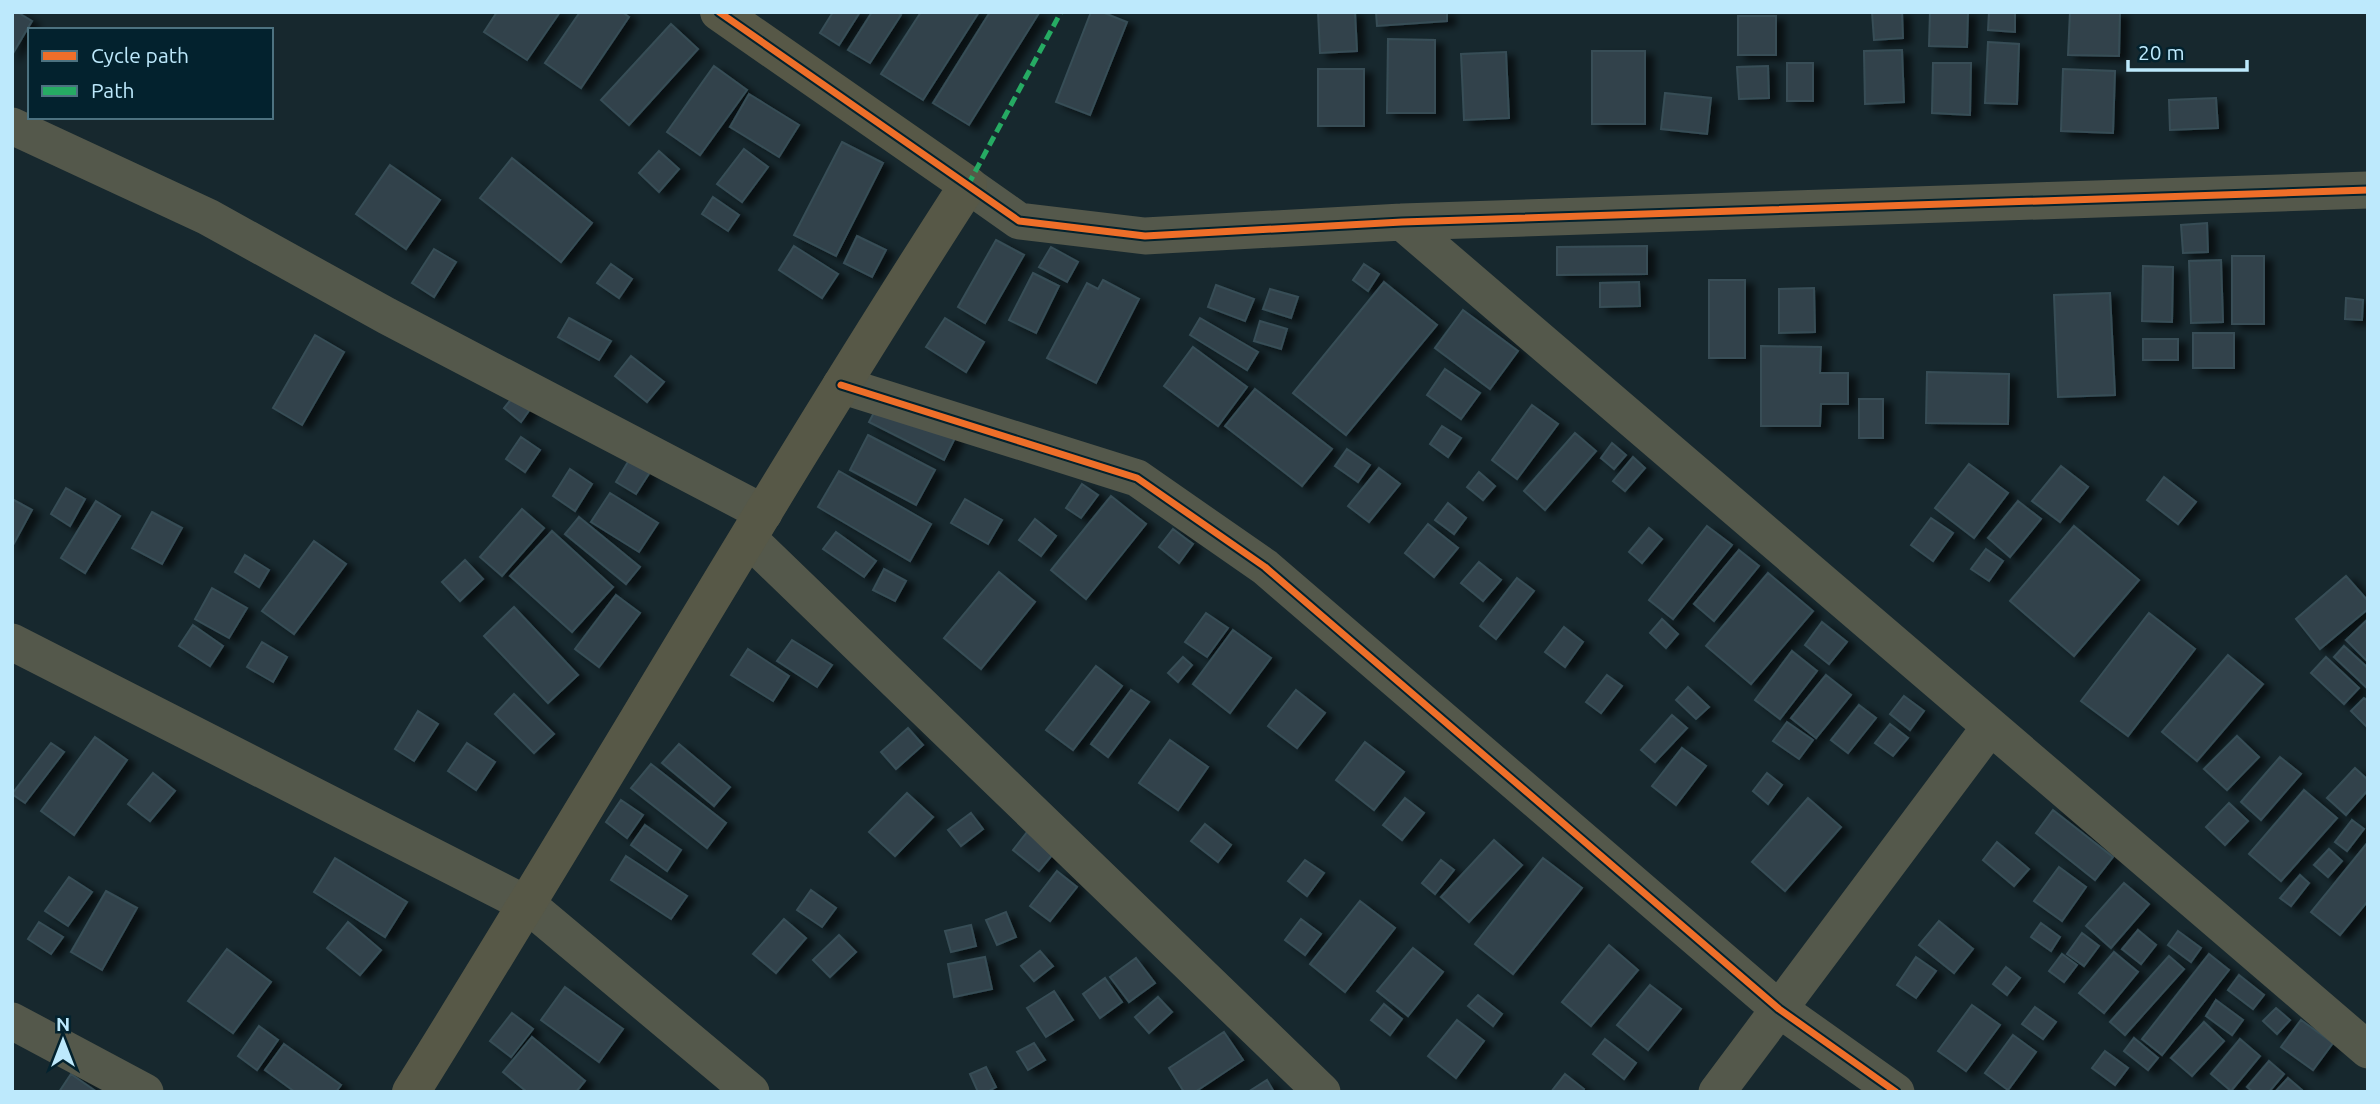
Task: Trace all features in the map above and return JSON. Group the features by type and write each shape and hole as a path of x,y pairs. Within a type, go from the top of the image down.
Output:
{"street":[{"path":"719,12 1019,221 1144,236 1402,222 2368,190"},
{"path":"12,126 208,217 757,526 1322,1092"},
{"path":"411,1092 528,905 841,385 968,185"},
{"path":"1402,222 2368,1050"},
{"path":"841,385 1137,478 1265,566 1779,1009 1896,1092"},
{"path":"12,642 528,905 751,1092"},
{"path":"1717,1092 1990,727"},
{"path":"12,1021 145,1092"}],"building":[{"path":"12,12 32,21 12,55"},
{"path":"497,12 560,12 527,60 484,32"},
{"path":"580,12 622,12 629,17 581,88 545,63"},
{"path":"833,12 860,12 839,45 820,33"},
{"path":"872,12 897,12 901,15 870,63 848,50"},
{"path":"921,12 979,12 923,100 881,74"},
{"path":"990,12 1039,13 969,125 933,103"},
{"path":"1091,12 1102,12 1127,22 1090,115 1056,102"},
{"path":"1318,12 1355,12 1357,51 1320,53"},
{"path":"1376,12 1447,12 1447,21 1377,26"},
{"path":"1872,12 1902,12 1903,38 1874,40"},
{"path":"1930,12 1968,12 1967,47 1929,46"},
{"path":"1989,12 2015,12 2015,32 1988,30"},
{"path":"2070,12 2120,12 2119,56 2068,55"},
{"path":"1738,16 1776,16 1776,55 1738,55"},
{"path":"671,24 698,49 629,125 601,100"},
{"path":"1388,39 1435,40 1435,113 1387,113"},
{"path":"1988,42 2019,44 2017,104 1985,103"},
{"path":"1902,50 1904,102 1865,104 1864,51"},
{"path":"1592,51 1645,51 1645,124 1592,124"},
{"path":"1506,52 1509,118 1464,120 1461,54"},
{"path":"1787,63 1813,63 1813,101 1787,101"},
{"path":"1933,63 1971,63 1970,115 1932,113"},
{"path":"714,66 747,90 700,155 667,132"},
{"path":"1768,66 1769,98 1739,99 1737,67"},
{"path":"1318,69 1364,69 1364,126 1318,126"},
{"path":"2063,69 2115,71 2113,133 2061,131"},
{"path":"1665,93 1711,98 1707,134 1661,129"},
{"path":"749,94 799,125 779,157 730,127"},
{"path":"2216,98 2218,128 2170,130 2169,100"},
{"path":"842,142 883,163 836,256 794,235"},
{"path":"744,149 768,167 742,202 717,184"},
{"path":"659,151 679,169 659,192 639,173"},
{"path":"512,158 592,223 561,262 480,198"},
{"path":"390,165 440,200 406,249 356,214"},
{"path":"713,197 739,215 728,231 702,214"},
{"path":"2207,223 2208,252 2183,253 2181,225"},
{"path":"857,236 886,250 872,277 844,263"},
{"path":"996,240 1024,255 985,323 958,307"},
{"path":"794,246 838,274 822,298 779,270"},
{"path":"1647,246 1647,274 1557,275 1557,247"},
{"path":"1051,247 1078,262 1067,282 1039,267"},
{"path":"434,249 456,262 434,297 412,283"},
{"path":"2232,256 2264,256 2264,324 2232,324"},
{"path":"2221,260 2223,322 2191,323 2189,261"},
{"path":"611,264 632,279 619,298 597,283"},
{"path":"1364,264 1379,274 1368,291 1353,280"},
{"path":"2143,266 2173,267 2172,322 2142,321"},
{"path":"1033,273 1059,286 1036,333 1009,320"},
{"path":"1103,280 1139,299 1096,383 1047,358 1087,283 1098,289"},
{"path":"1709,280 1745,280 1745,358 1709,358"},
{"path":"1384,282 1437,325 1346,435 1293,393"},
{"path":"1639,282 1640,306 1600,307 1600,283"},
{"path":"1216,285 1254,299 1245,321 1208,307"},
{"path":"1814,288 1815,332 1779,333 1779,289"},
{"path":"1270,289 1298,297 1291,318 1263,309"},
{"path":"2110,293 2115,395 2058,397 2054,295"},
{"path":"2346,298 2363,300 2362,320 2345,319"},
{"path":"1463,310 1518,351 1490,389 1435,348"},
{"path":"569,318 611,341 599,360 558,337"},
{"path":"945,318 984,342 966,372 926,347"},
{"path":"1200,318 1258,352 1247,370 1190,335"},
{"path":"1260,321 1287,329 1281,349 1254,341"},
{"path":"2193,333 2234,333 2234,368 2193,368"},
{"path":"315,335 344,352 302,425 273,408"},
{"path":"2143,339 2178,339 2178,360 2143,360"},
{"path":"1761,346 1821,347 1820,373 1848,373 1848,404 1821,404 1820,426 1761,426"},
{"path":"1193,347 1247,387 1218,426 1164,386"},
{"path":"631,356 664,382 647,402 615,376"},
{"path":"1445,369 1480,393 1461,419 1427,395"},
{"path":"1927,372 2009,374 2008,424 1926,423"},
{"path":"1255,389 1332,449 1302,486 1225,426"},
{"path":"517,392 533,405 521,422 504,408"},
{"path":"881,399 956,436 944,460 869,422"},
{"path":"1859,399 1883,399 1883,438 1859,438"},
{"path":"1532,405 1558,424 1517,479 1492,460"},
{"path":"1442,426 1461,438 1448,457 1430,444"},
{"path":"1575,433 1596,451 1545,510 1524,491"},
{"path":"868,435 935,470 916,505 850,470"},
{"path":"521,437 540,450 525,472 506,459"},
{"path":"1612,443 1626,455 1614,469 1601,458"},
{"path":"1347,449 1370,465 1358,482 1335,466"},
{"path":"1633,457 1645,468 1625,491 1613,481"},
{"path":"629,460 650,472 636,494 616,482"},
{"path":"1969,464 2008,493 1974,538 1935,508"},
{"path":"2061,466 2088,487 2060,522 2032,501"},
{"path":"1379,468 1400,484 1369,522 1348,506"},
{"path":"570,469 592,484 575,511 553,496"},
{"path":"839,471 931,524 910,561 818,507"},
{"path":"1479,472 1495,486 1483,500 1467,487"},
{"path":"2164,477 2196,502 2178,524 2147,500"},
{"path":"1082,484 1098,495 1081,518 1066,508"},
{"path":"66,488 85,499 70,526 51,514"},
{"path":"610,493 658,523 639,552 591,522"},
{"path":"1111,496 1146,524 1086,599 1051,570"},
{"path":"12,499 32,510 12,547"},
{"path":"965,499 1002,520 988,544 951,523"},
{"path":"96,501 120,516 85,573 61,558"},
{"path":"2018,501 2041,519 2010,557 1988,538"},
{"path":"1448,503 1466,518 1454,534 1435,520"},
{"path":"522,509 544,528 502,576 480,557"},
{"path":"152,512 182,528 162,564 132,548"},
{"path":"579,517 640,567 626,584 565,534"},
{"path":"1931,518 1953,533 1933,561 1911,545"},
{"path":"1035,519 1056,536 1041,556 1019,540"},
{"path":"1428,524 1458,548 1434,577 1405,553"},
{"path":"1707,526 1732,545 1673,619 1649,600"},
{"path":"2074,526 2139,580 2074,656 2010,601"},
{"path":"1649,528 1662,539 1642,563 1629,552"},
{"path":"1173,529 1193,544 1179,563 1159,547"},
{"path":"552,531 613,587 572,632 510,576"},
{"path":"836,532 876,561 864,577 823,549"},
{"path":"314,541 346,564 294,634 262,611"},
{"path":"1986,549 2003,561 1989,581 1971,569"},
{"path":"1739,550 1759,566 1714,621 1694,604"},
{"path":"245,555 269,570 259,587 235,572"},
{"path":"465,560 483,579 460,601 442,582"},
{"path":"1479,562 1501,580 1483,601 1461,583"},
{"path":"884,569 906,581 895,601 873,590"},
{"path":"999,572 1035,602 981,669 944,638"},
{"path":"1768,573 1813,611 1751,684 1706,646"},
{"path":"2346,576 2368,601 2368,609 2320,649 2296,619"},
{"path":"1517,578 1534,591 1496,639 1480,626"},
{"path":"212,588 247,608 229,638 195,619"},
{"path":"616,595 640,613 599,667 575,649"},
{"path":"514,607 578,675 548,703 484,636"},
{"path":"1206,613 1228,628 1207,657 1185,642"},
{"path":"2149,613 2195,649 2128,736 2081,701"},
{"path":"1662,619 1678,634 1666,648 1650,633"},
{"path":"2366,621 2368,623 2367,661 2346,640"},
{"path":"1822,622 1847,642 1829,664 1805,645"},
{"path":"193,625 223,646 210,666 179,646"},
{"path":"1564,627 1583,642 1565,667 1545,652"},
{"path":"1233,630 1271,658 1230,713 1193,684"},
{"path":"792,640 832,665 817,687 777,661"},
{"path":"262,642 287,657 273,682 247,667"},
{"path":"2344,646 2368,668 2367,688 2334,657"},
{"path":"748,649 789,676 773,701 731,675"},
{"path":"1792,651 1817,671 1780,719 1755,700"},
{"path":"2228,655 2263,684 2197,761 2162,732"},
{"path":"1183,657 1192,665 1178,682 1168,673"},
{"path":"2326,657 2359,688 2344,704 2311,673"},
{"path":"1096,666 1122,686 1073,750 1046,730"},
{"path":"1607,675 1622,686 1601,713 1586,702"},
{"path":"1826,675 1851,695 1816,738 1791,718"},
{"path":"1688,687 1709,707 1696,719 1676,700"},
{"path":"1131,690 1149,702 1108,757 1091,744"},
{"path":"1296,690 1325,713 1297,748 1268,726"},
{"path":"514,694 554,734 534,753 495,714"},
{"path":"1904,696 1924,711 1910,730 1890,714"},
{"path":"2364,698 2368,701 2367,727 2351,711"},
{"path":"1859,705 1876,718 1848,753 1831,740"},
{"path":"418,711 438,724 414,761 395,749"},
{"path":"1672,715 1687,728 1655,762 1641,750"},
{"path":"1787,722 1813,740 1799,759 1773,741"},
{"path":"1890,724 1908,738 1893,756 1875,743"},
{"path":"908,728 923,745 896,769 881,752"},
{"path":"2237,736 2259,757 2227,790 2204,769"},
{"path":"95,737 127,760 74,835 41,811"},
{"path":"1170,740 1208,767 1178,810 1139,783"},
{"path":"1365,742 1404,772 1374,810 1336,780"},
{"path":"51,743 64,752 25,803 12,794"},
{"path":"467,743 495,762 476,790 448,771"},
{"path":"679,744 730,787 714,806 662,763"},
{"path":"1682,748 1706,766 1676,805 1652,786"},
{"path":"2280,757 2301,774 2261,820 2241,802"},
{"path":"651,764 726,823 707,848 631,788"},
{"path":"2355,768 2368,780 2368,790 2346,815 2327,798"},
{"path":"153,773 175,791 150,821 128,804"},
{"path":"1767,773 1782,785 1768,804 1753,791"},
{"path":"2304,790 2337,818 2281,881 2249,854"},
{"path":"907,793 933,817 895,856 869,832"},
{"path":"1405,798 1424,813 1402,840 1383,825"},
{"path":"1808,798 1841,827 1785,891 1752,862"},
{"path":"621,800 643,815 627,838 606,822"},
{"path":"2229,803 2248,821 2225,845 2206,827"},
{"path":"2053,810 2113,857 2095,880 2036,833"},
{"path":"971,813 983,829 961,846 948,830"},
{"path":"2352,820 2364,829 2347,851 2335,842"},
{"path":"1205,824 1231,845 1218,862 1191,841"},
{"path":"645,825 681,850 667,871 631,845"},
{"path":"1031,827 1058,848 1039,871 1013,850"},
{"path":"1494,840 1522,865 1469,922 1441,897"},
{"path":"1997,842 2029,869 2014,886 1983,860"},
{"path":"2368,842 2368,901 2340,935 2311,912"},
{"path":"2329,849 2342,861 2328,877 2314,865"},
{"path":"626,856 687,896 671,919 611,880"},
{"path":"335,858 407,902 385,937 314,892"},
{"path":"1543,858 1582,888 1513,974 1475,944"},
{"path":"1305,860 1324,873 1307,896 1288,881"},
{"path":"1441,860 1454,870 1435,894 1422,883"},
{"path":"2059,867 2086,887 2062,921 2034,901"},
{"path":"1057,871 1077,887 1050,921 1030,906"},
{"path":"2300,875 2309,883 2291,906 2280,898"},
{"path":"69,877 92,892 68,926 45,911"},
{"path":"2124,883 2149,904 2111,948 2086,926"},
{"path":"811,890 836,908 822,927 797,910"},
{"path":"106,891 137,908 102,970 71,952"},
{"path":"1360,901 1395,928 1345,992 1310,964"},
{"path":"1006,912 1016,937 997,945 986,920"},
{"path":"784,919 806,938 776,973 753,954"},
{"path":"1301,919 1321,934 1305,955 1285,940"},
{"path":"1939,921 1973,949 1954,973 1919,945"},
{"path":"39,922 63,937 51,954 28,939"},
{"path":"348,922 381,950 360,975 327,948"},
{"path":"2041,923 2060,937 2051,951 2031,937"},
{"path":"971,925 976,946 951,952 945,931"},
{"path":"2138,930 2156,945 2141,964 2122,949"},
{"path":"2178,931 2201,948 2191,962 2168,945"},
{"path":"2082,933 2099,946 2084,966 2067,954"},
{"path":"839,935 856,952 830,977 813,960"},
{"path":"1609,945 1638,970 1591,1026 1562,1002"},
{"path":"1413,948 1443,972 1408,1016 1377,991"},
{"path":"227,949 271,982 233,1033 188,1001"},
{"path":"1040,951 1053,966 1034,981 1021,966"},
{"path":"2114,952 2138,972 2104,1013 2079,993"},
{"path":"2062,954 2077,965 2064,982 2049,971"},
{"path":"2209,954 2229,970 2162,1055 2142,1039"},
{"path":"2169,956 2184,969 2125,1035 2110,1022"},
{"path":"985,957 992,989 954,997 948,964"},
{"path":"1916,957 1936,971 1916,998 1897,985"},
{"path":"1136,958 1155,983 1129,1002 1110,977"},
{"path":"2006,967 2020,978 2007,995 1993,984"},
{"path":"2239,975 2264,995 2253,1009 2228,990"},
{"path":"1105,978 1122,1002 1100,1018 1083,994"},
{"path":"1650,985 1681,1009 1648,1050 1617,1025"},
{"path":"565,987 623,1029 599,1062 541,1020"},
{"path":"1054,991 1073,1020 1046,1037 1027,1008"},
{"path":"1478,995 1502,1014 1493,1026 1468,1006"},
{"path":"1158,997 1172,1012 1149,1033 1135,1017"},
{"path":"2216,1000 2243,1020 2232,1035 2206,1016"},
{"path":"1384,1004 1402,1019 1390,1035 1371,1020"},
{"path":"1972,1005 2000,1025 1966,1071 1938,1051"},
{"path":"2035,1007 2056,1022 2043,1039 2022,1024"},
{"path":"2276,1008 2290,1020 2277,1034 2263,1021"},
{"path":"512,1013 533,1029 511,1057 490,1041"},
{"path":"1457,1020 1484,1041 1456,1078 1428,1056"},
{"path":"2301,1020 2333,1043 2313,1070 2281,1047"},
{"path":"2204,1022 2224,1041 2192,1076 2171,1058"},
{"path":"259,1026 278,1040 257,1070 238,1056"},
{"path":"1224,1032 1243,1060 1195,1092 1184,1092 1169,1068"},
{"path":"2013,1035 2036,1052 2008,1090 1985,1073"},
{"path":"532,1037 585,1081 576,1092 527,1092 503,1072"},
{"path":"2134,1038 2158,1058 2148,1070 2124,1051"},
{"path":"1605,1039 1636,1063 1624,1079 1593,1054"},
{"path":"2240,1039 2260,1056 2231,1091 2211,1074"},
{"path":"1034,1043 1045,1060 1028,1070 1017,1052"},
{"path":"284,1044 341,1085 336,1092 295,1092 265,1070"},
{"path":"2105,1051 2128,1068 2115,1085 2092,1068"},
{"path":"2269,1061 2284,1074 2269,1092 2253,1092 2247,1087"},
{"path":"986,1067 996,1087 987,1092 978,1092 970,1074"},
{"path":"71,1074 97,1092 59,1092"},
{"path":"1565,1074 1584,1089 1583,1092 1551,1092"},
{"path":"2288,1078 2301,1092 2275,1092"},
{"path":"1267,1080 1274,1092 1248,1092"}],"marked path":[{"path":"968,185 1061,12"}],"cycle path":[{"path":"719,12 1019,221 1145,236 1402,222 2368,190"},
{"path":"841,385 1137,478 1265,567 1779,1009 1896,1092"}]}
